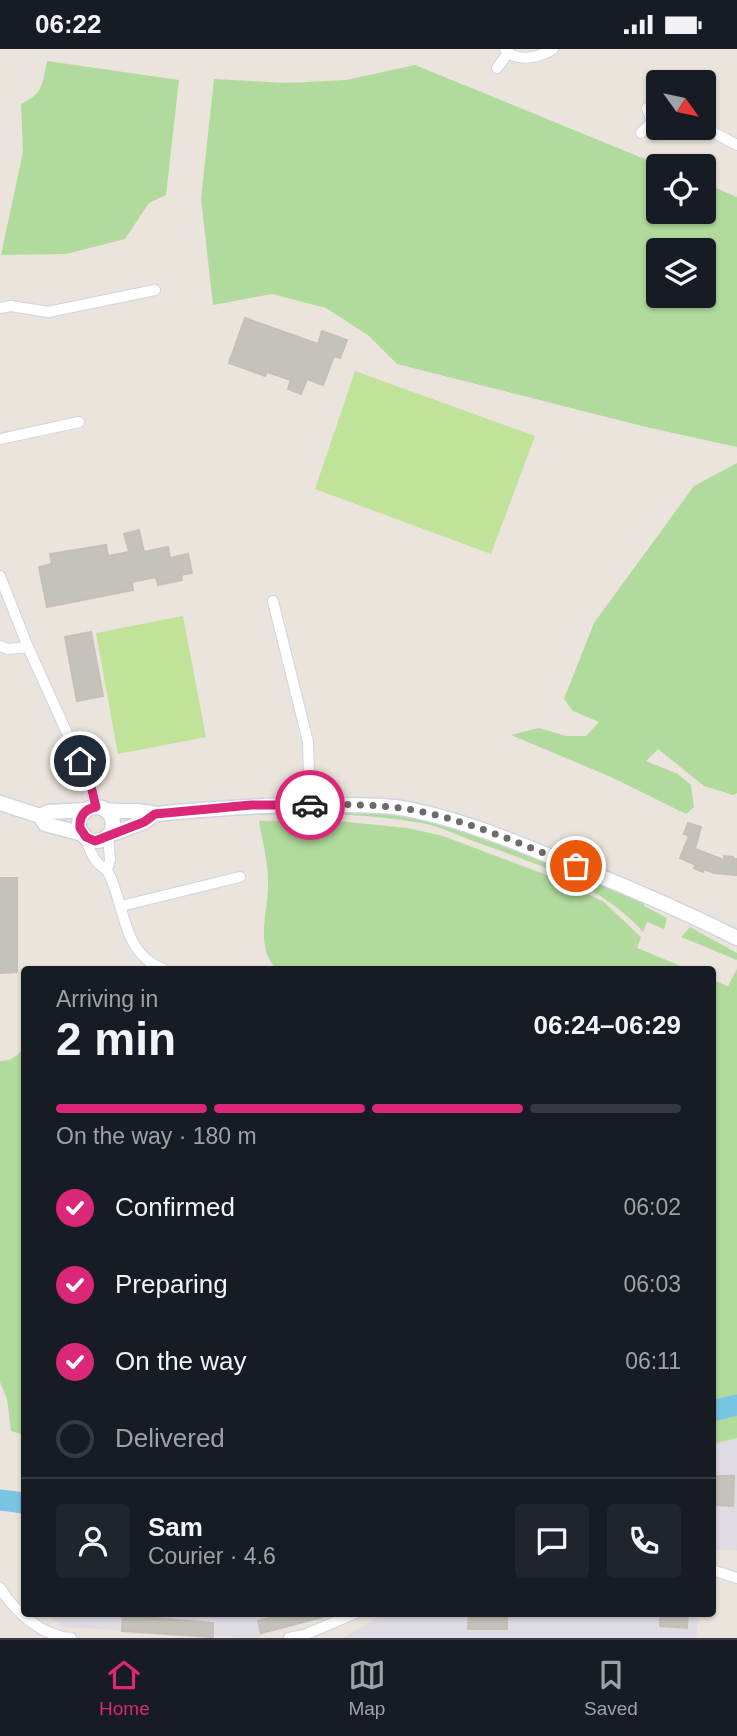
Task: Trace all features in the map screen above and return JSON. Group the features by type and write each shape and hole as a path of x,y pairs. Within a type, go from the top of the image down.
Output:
{"main road":[{"path":"0,803 40,816 45,824 100,841 144,822 155,814"},
{"path":"40,816 48,812 96,809 120,812 143,810 155,814 251,805 393,807 429,813 576,866 681,911 737,939"},
{"path":"96,809 113,819 108,836"},
{"path":"85,836 80,821 96,809"}],"street":[{"path":"498,68 506,51 517,58 529,58 553,49"},
{"path":"641,133 646,129"},
{"path":"716,134 737,145"},
{"path":"0,308 10,306 48,312 155,290"},
{"path":"0,439 79,422"},
{"path":"0,576 28,647 91,786 96,809"},
{"path":"273,601 308,742 310,805"},
{"path":"0,646 8,649 28,647"},
{"path":"85,836 97,863 107,870 121,906 129,939 149,964 155,966"},
{"path":"107,870 110,860 108,836"},
{"path":"121,906 240,877"},
{"path":"716,1572 736,1581"},
{"path":"0,1588 5,1597 21,1611"},
{"path":"27,1617 42,1630 71,1638"},
{"path":"289,1638 304,1635 347,1617"}],"shaded area":[{"path":"737,1438 737,1551 716,1549 716,1443"},
{"path":"49,1617 325,1617 252,1638 63,1627"},
{"path":"379,1617 700,1617 696,1638 342,1638"}],"green space":[{"path":"47,61 179,80 166,195 149,203 125,239 66,254 1,255 23,152 21,104 38,92"},
{"path":"415,65 646,159 646,224 716,224 716,188 737,197 737,447 646,427 397,364 369,336 326,308 272,294 213,305 201,198 214,79 286,83 346,80"},
{"path":"355,371 535,436 491,554 315,489"},
{"path":"737,463 737,793 733,795 704,786 658,749 646,761 678,774 691,785 694,807 686,814 611,777 511,735 539,728 566,736 586,736 599,722 573,711 564,699 594,623 694,486"},
{"path":"183,616 206,737 118,754 96,633"},
{"path":"256,813 383,813 428,820 542,860 645,902 644,906 667,918 664,929 647,922 643,932 607,901 566,877 435,826 359,816"},
{"path":"327,820 407,828 443,836 544,874 604,902 641,937 637,948 681,966 274,966 269,960 264,938 268,873 259,821"},
{"path":"690,927 737,953 737,960 681,937"},
{"path":"737,969 737,1438 716,1443 716,982 728,986"},
{"path":"21,1051 21,1434 11,1431 7,1399 0,1382 0,1061 14,1058"}],"building":[{"path":"245,318 318,344 322,331 347,340 340,358 334,356 323,385 307,379 301,394 288,389 291,380 267,372 265,376 229,363"},
{"path":"139,530 144,552 168,547 170,558 188,554 192,573 181,575 182,580 158,585 156,577 132,582 133,590 47,607 39,567 52,564 50,554 106,545 108,556 129,552 124,534"},
{"path":"91,632 103,696 77,701 65,637"},
{"path":"688,823 701,827 695,849 724,860 724,856 737,859 737,875 714,873 704,869 703,872 694,868 696,865 680,858 689,836 684,834"},
{"path":"0,878 17,878 17,972 0,973"},
{"path":"716,1476 734,1476 733,1506 716,1505"},
{"path":"123,1617 213,1623 213,1637 122,1631"},
{"path":"272,1617 323,1617 261,1633 258,1621"},
{"path":"469,1617 507,1617 507,1629 468,1629"},
{"path":"660,1617 688,1617 687,1628 660,1626"}],"waterway":[{"path":"716,1410 737,1405"},
{"path":"0,1500 21,1503"}],"way so far":[{"path":"310,805 393,807 429,813 576,866"}],"route":[{"path":"80,761 91,786 96,807 86,810 82,815 80,828 86,837 95,841 144,822 155,814 251,805 310,805"}]}
